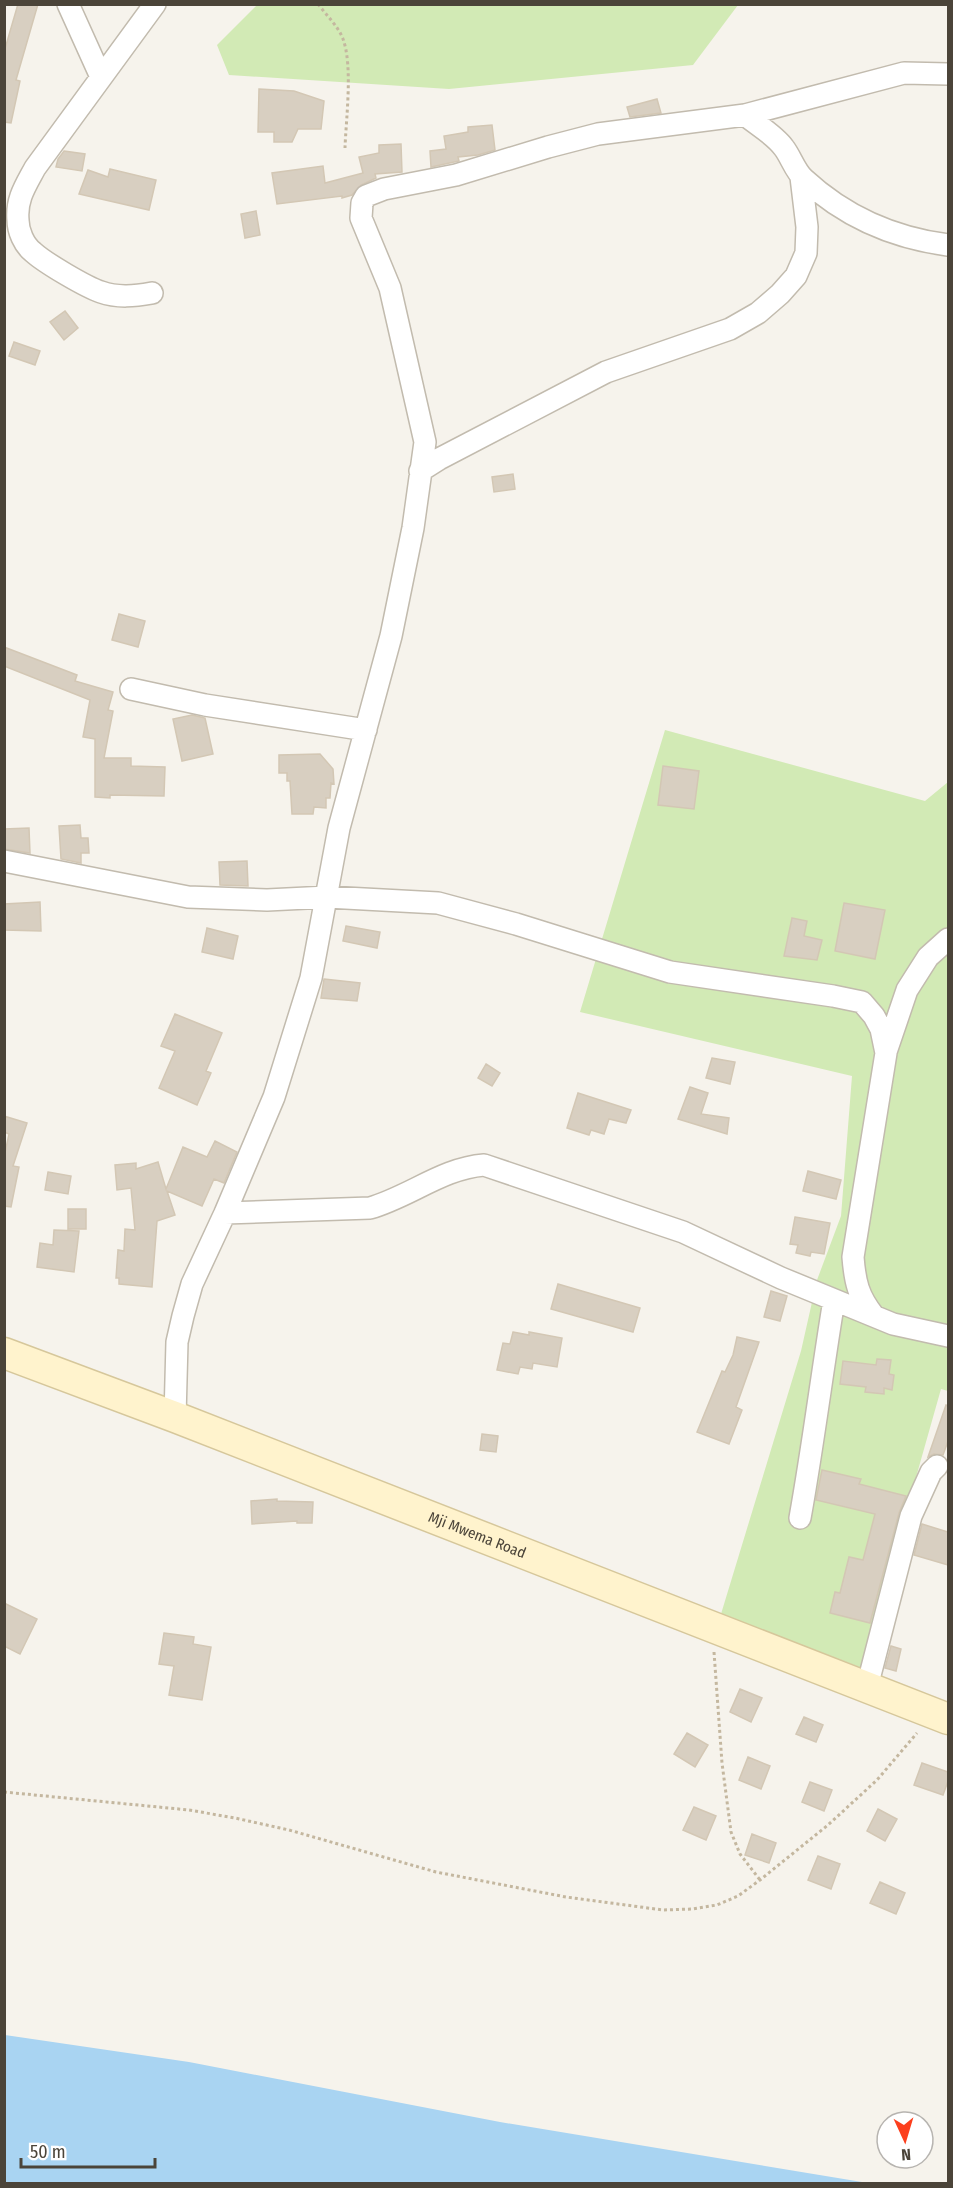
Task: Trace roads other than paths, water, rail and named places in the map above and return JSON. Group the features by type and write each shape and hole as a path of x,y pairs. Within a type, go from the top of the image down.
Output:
{"main road":[{"name":"Mji Mwema Road","path":"4,1353 175,1417 941,1716"}],"street":[{"path":"68,4 101,77"},
{"path":"152,293 127,297 102,293 75,279 33,252 11,218 19,197 35,168 155,4"},
{"path":"175,1417 177,1342 183,1316 192,1284 225,1214 274,1097 311,978 339,828 391,636 413,528 425,442 390,288 361,218 362,203 366,196 384,189 456,175 598,134 745,116 904,73 948,74"},
{"path":"745,116 782,146 801,177 834,203 883,230 920,242 948,245"},
{"path":"420,471 606,372 730,329 758,313 796,276 806,253 807,227 801,177"},
{"path":"131,689 205,705 366,730"},
{"path":"4,861 188,897 267,900 327,897 438,903 670,972 862,1002 881,1029 886,1053"},
{"path":"874,1317 862,1302 855,1281 853,1257 886,1053 907,990 928,957 948,939"},
{"path":"225,1214 369,1208 385,1203 449,1173 470,1166 484,1165 683,1232 781,1278 874,1317 893,1324 948,1336"},
{"path":"800,1518 834,1300"},
{"path":"867,1687 911,1516 931,1473 937,1466"}],"water":[{"path":"5,2035 189,2062 500,2122 868,2183 5,2183"}]}
